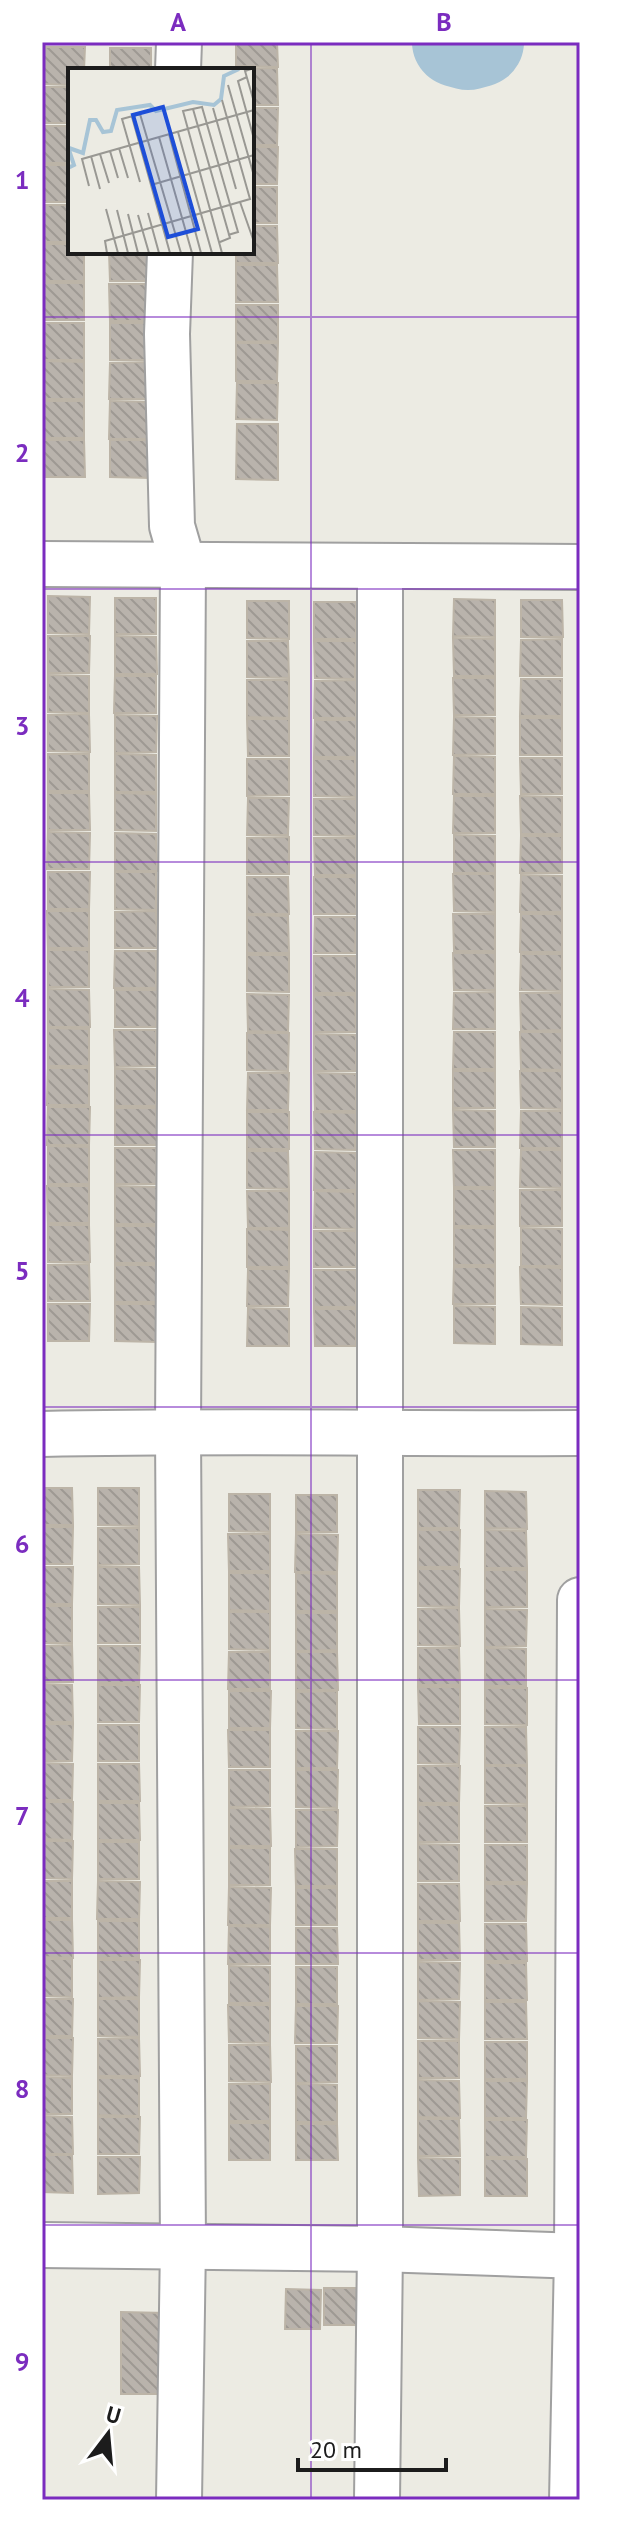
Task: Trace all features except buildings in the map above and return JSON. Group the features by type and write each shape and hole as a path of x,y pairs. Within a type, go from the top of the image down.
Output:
{"street":[{"path":"178,68 179,42"},
{"path":"170,254 167,334 172,526 183,564 178,1431 183,2245 179,2500"},
{"path":"42,564 580,567"},
{"path":"377,2500 380,2249 380,567"},
{"path":"42,1434 178,1431 580,1433"},
{"path":"572,2500 578,2256 580,1600"},
{"path":"42,2245 380,2249 578,2256"}],"waterway":[{"path":"457,42 468,45 479,42"}]}
